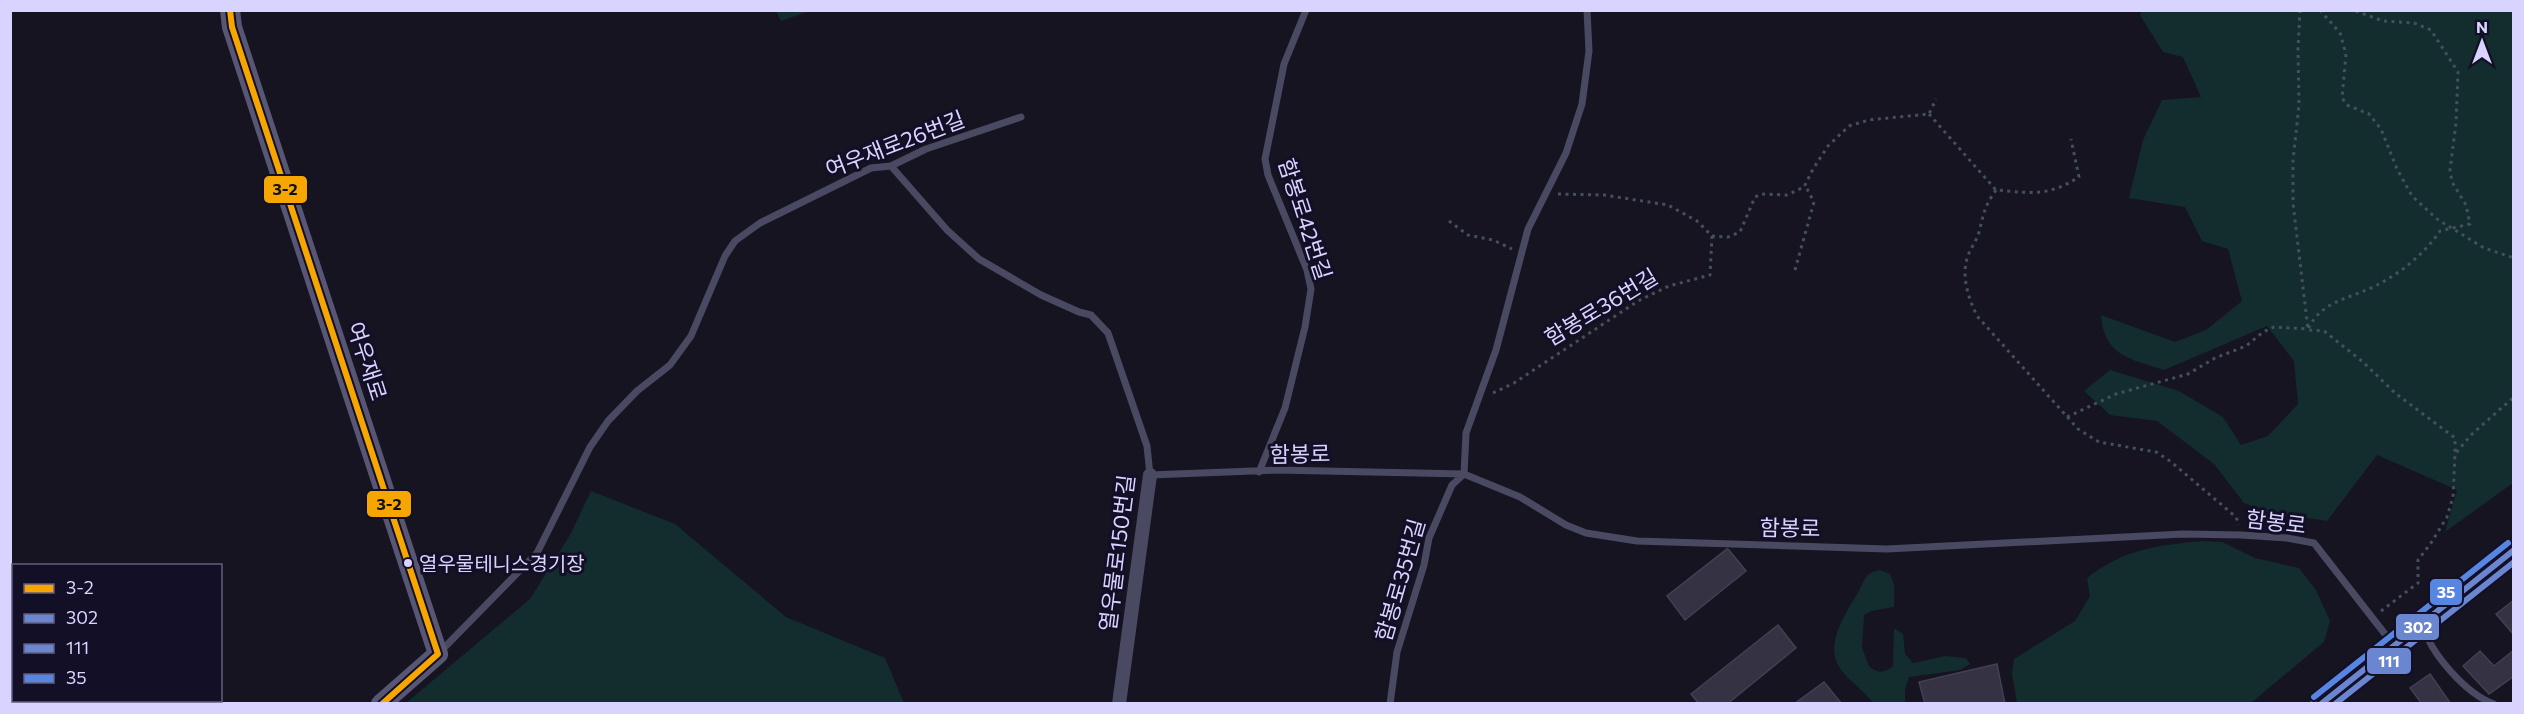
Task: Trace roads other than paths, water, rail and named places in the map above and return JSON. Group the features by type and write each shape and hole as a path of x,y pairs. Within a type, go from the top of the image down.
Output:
{"street":[{"name":"여우재로","path":"230,10 232,27 438,654"},
{"name":"열우물로150번길","path":"1119,704 1150,475"},
{"path":"2320,704 2514,550"},
{"path":"381,704 438,654"}],"lane":[{"name":"함봉로42번길","path":"1258,472 1285,408 1305,327 1311,289 1307,270 1268,175 1265,159 1284,64 1306,10"},
{"path":"1464,474 1466,433 1496,350 1528,230 1566,153 1582,104 1588,51 1587,10"},
{"name":"여우재로26번길","path":"438,654 537,553 590,447 608,420 637,391 670,365 691,336 725,256 735,241 760,223 871,168 891,166 926,149 1021,117"},
{"name":"열우물로150번길","path":"891,166 946,230 980,259 1041,295 1091,315 1108,333 1147,446 1150,475"},
{"name":"함봉로","path":"1150,475 1277,470 1464,474 1520,497 1566,525 1586,533 1637,541 1887,549 2183,534 2287,538 2314,543 2394,645"},
{"name":"함봉로35번길","path":"1390,704 1397,652 1424,565 1429,538 1452,485 1464,474"},
{"path":"2422,623 2427,640 2455,675 2486,701 2493,704"}],"place":[{"name":"열우물테니스경기장","path":"408,563"}]}
